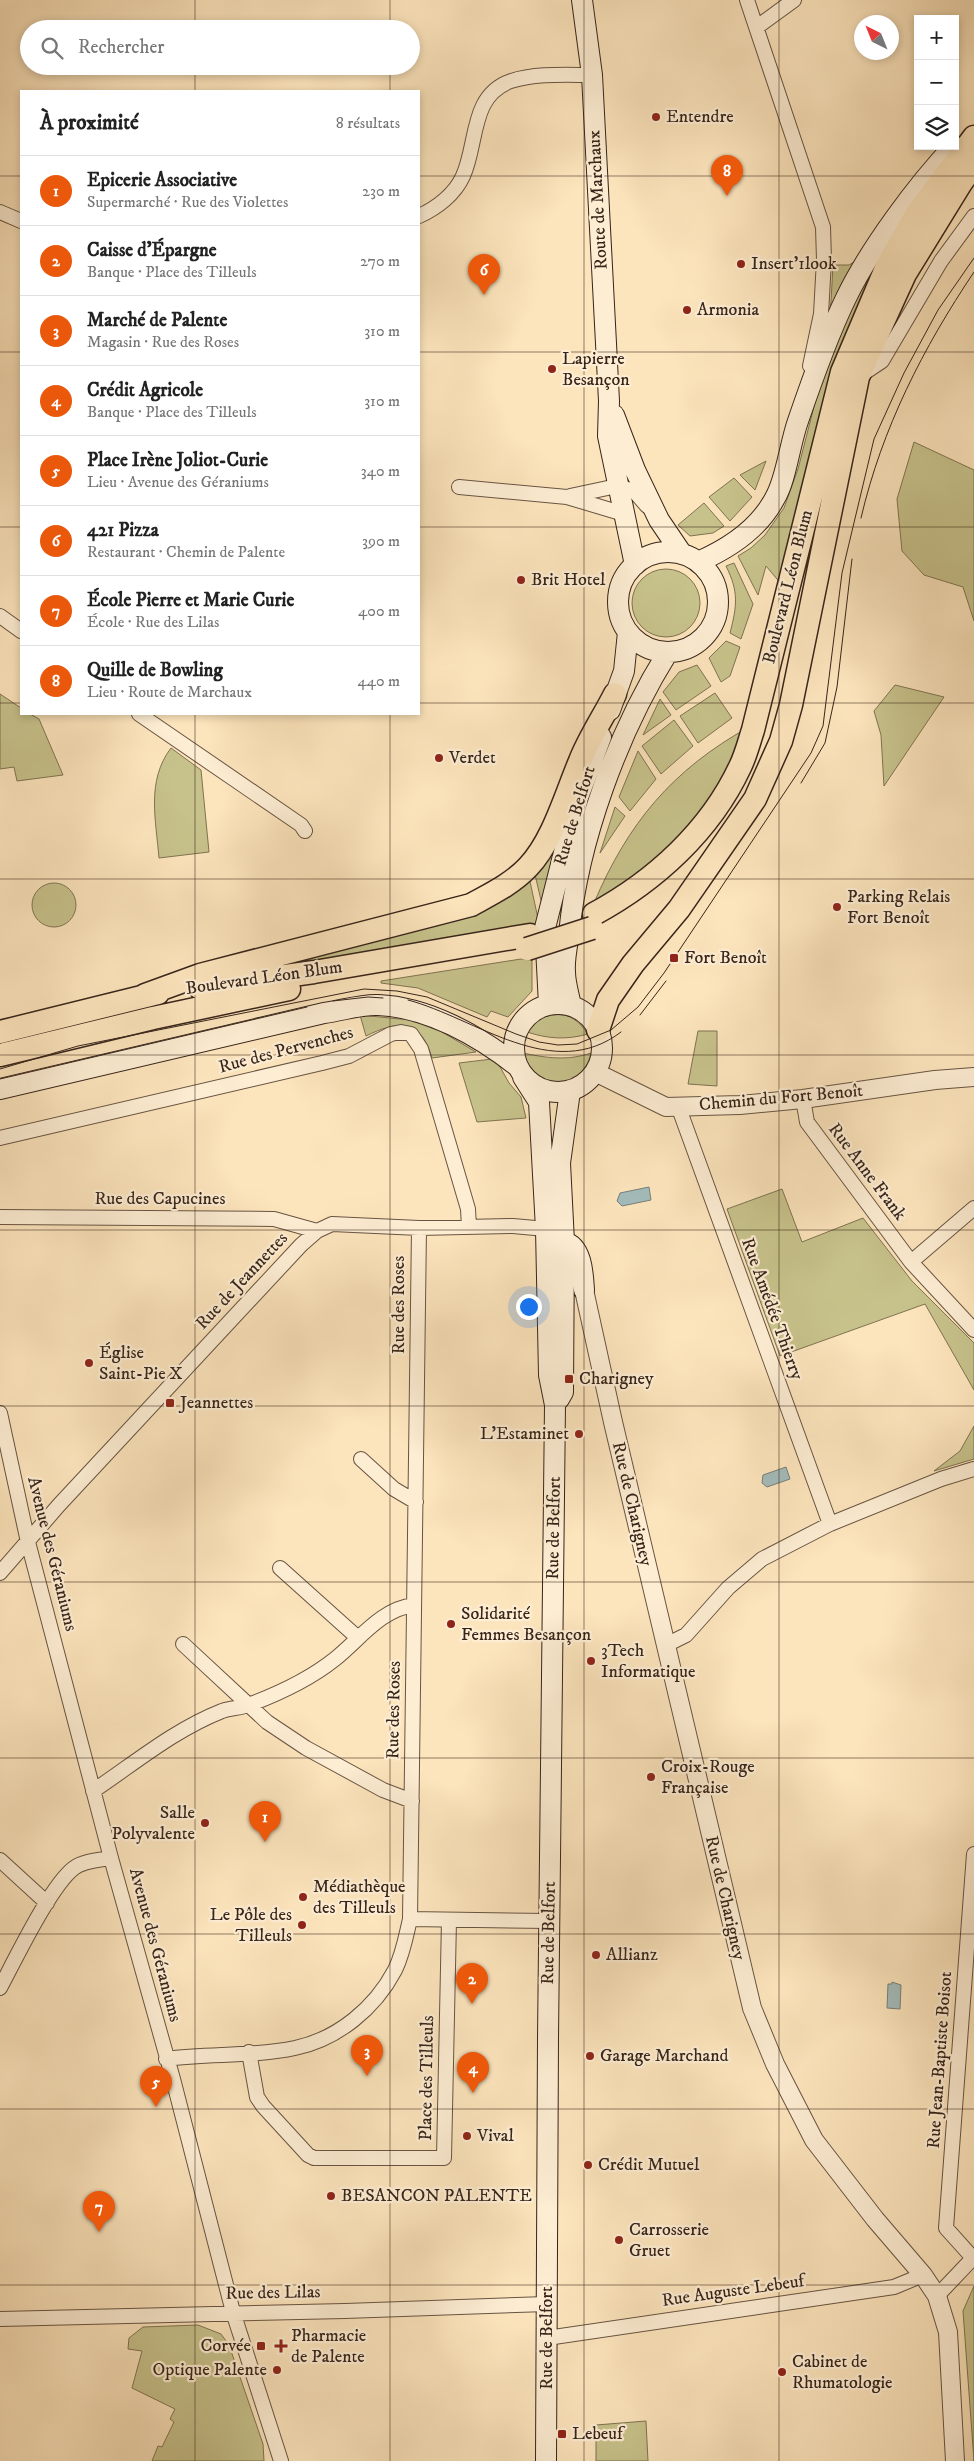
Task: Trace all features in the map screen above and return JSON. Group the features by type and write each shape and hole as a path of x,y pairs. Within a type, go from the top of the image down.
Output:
{"main road":[{"name":"Route de Marchaux","path":"582,0 592,75 609,401 608,436 635,565"},
{"path":"959,140 974,125"},
{"name":"Boulevard Léon Blum","path":"593,921 644,883 685,847 723,799 741,766 753,730 842,372 887,266 917,213 974,137"},
{"path":"690,558 709,572 716,585 717,614 712,628 695,644 682,650 668,652 646,646 628,632 621,619 619,605 620,590 626,576 635,565 649,556 665,552 690,558 712,556 750,532 776,497 797,423 846,297 882,238 937,163 949,150"},
{"path":"598,1030 608,1000 634,964 679,909 755,799 781,741 791,706 858,377 905,274 974,165"},
{"name":"Boulevard Léon Blum","path":"593,921 627,910 693,853 732,806 763,739 816,515 841,423 858,377"},
{"name":"Route de Marchaux","path":"609,401 634,470 659,520 690,558"},
{"name":"Rue de Belfort","path":"549,1005 545,928 578,798 624,671 628,632"},
{"name":"Rue de Belfort","path":"571,1006 565,972 572,898 583,852 605,786 624,738 650,682 668,652"},
{"path":"145,995 200,975 471,905 497,892 529,866 544,842 564,803 581,759 615,694"},
{"path":"529,942 593,921"},
{"name":"Boulevard Léon Blum","path":"0,1032 145,995 529,942"},
{"name":"Boulevard Léon Blum","path":"0,1055 153,1018 529,942"},
{"path":"0,1089 324,1014 376,1005 410,1009 447,1023 504,1056 533,1086 545,1091 558,1093 570,1091 581,1086 595,1072 603,1043 598,1030 583,1012 571,1006 549,1005 527,1016 520,1026 514,1055 520,1072"},
{"name":"Rue de Belfort","path":"520,1072 539,1102 546,1230 549,1375 555,1405 549,1921 546,2461"},
{"name":"Rue de Belfort","path":"555,1405 563,1392 564,1242 560,1163 570,1091"},
{"path":"546,1230 555,1232 556,1281 563,1291"},
{"path":"564,1242 570,1243 579,1259 584,1290"}],"street":[{"path":"747,0 823,227 824,260 821,314 797,423"},
{"path":"757,27 794,0"},
{"path":"420,216 431,211 454,192 463,176 469,159 476,122 484,103 493,92 511,81 526,78 592,75"},
{"path":"0,212 20,221"},
{"path":"858,377 882,361 941,260 974,216"},
{"path":"566,497 617,486 634,491 659,520"},
{"path":"459,487 566,497 624,514"},
{"path":"0,616 20,630"},
{"path":"140,715 302,825 305,831"},
{"name":"Rue des Pervenches","path":"0,1138 350,1056 391,1034 406,1033 411,1034 421,1049 468,1209 469,1227"},
{"name":"Chemin du Fort Benoît","path":"595,1072 658,1105 681,1106 803,1099 935,1080 974,1077"},
{"name":"Rue Anne Frank","path":"803,1099 808,1122 911,1262 974,1330"},
{"name":"Rue Amédée Thierry","path":"681,1106 681,1114 830,1524"},
{"path":"911,1262 974,1208"},
{"name":"Rue des Capucines","path":"0,1217 274,1219 317,1231"},
{"name":"Rue de Jeannettes","path":"0,1573 59,1505 301,1245 317,1231 332,1224 419,1228 513,1226 546,1230"},
{"name":"Rue des Roses","path":"166,2058 295,2048 319,2041 338,2031 359,2016 374,2000 395,1970 403,1951 410,1919 419,1228"},
{"name":"Rue de Charigney","path":"584,1290 752,2008 776,2064 814,2140 875,2219 923,2275 937,2296 948,2332 955,2461"},
{"name":"Avenue des Géraniums","path":"0,1412 28,1542 93,1791 233,2312 281,2461"},
{"path":"361,1459 394,1489 416,1502"},
{"path":"666,1645 686,1635 728,1588 762,1559 830,1524 941,1479 974,1469"},
{"path":"280,1568 358,1638"},
{"path":"93,1791 173,1736 223,1711 250,1705 307,1679 335,1659 386,1615 400,1607 414,1605"},
{"path":"183,1644 267,1722 306,1748 383,1790 412,1801"},
{"name":"Rue Jean-Baptiste Boisot","path":"973,2258 946,2228 974,1854"},
{"path":"0,1988 47,1903 76,1866 111,1858"},
{"path":"0,1860 47,1903"},
{"path":"410,1919 549,1921"},
{"name":"Place des Tilleuls","path":"249,2052 257,2097 308,2155 314,2158 444,2158 448,1920"},
{"path":"937,2296 973,2258"},
{"name":"Rue Auguste Lebeuf","path":"547,2338 894,2286 923,2275"},
{"name":"Rue des Lilas","path":"0,2319 547,2304"}],"shaded area":[{"path":"888,237 782,585 766,566 758,595 738,556 751,548 765,535 784,508 798,469 819,387 837,336"},
{"path":"861,258 827,326 831,302 833,265 849,265"},
{"path":"914,442 974,470 974,621 963,587 924,575 902,551 897,499"},
{"path":"766,461 755,490 740,475"},
{"path":"734,478 752,497 730,521 709,497"},
{"path":"704,503 724,526 713,533 690,536 678,525"},
{"path":"734,563 753,604 741,639 730,633 736,599 726,566"},
{"path":"666,569 679,572 690,579 697,590 700,603 697,616 690,627 679,634 666,637 653,634 642,627 635,616 632,603 635,590 642,579 653,572"},
{"path":"726,641 740,647 730,676 721,682 709,658"},
{"path":"697,665 711,686 676,710 663,692 679,672"},
{"path":"895,685 944,697 884,786 881,735 874,711"},
{"path":"715,693 732,718 698,743 680,716"},
{"path":"0,694 20,707 20,715 32,715 39,719 63,775 17,781 14,767 0,769"},
{"path":"660,699 671,715 643,735"},
{"path":"674,720 693,746 661,774 642,746"},
{"path":"749,727 727,781 658,864 594,903 607,874 622,848 655,801 697,761"},
{"path":"171,748 201,770 209,852 159,858 154,801 155,787 163,761"},
{"path":"638,751 656,779 630,811 619,797"},
{"path":"615,807 625,816 600,853"},
{"path":"553,848 544,913 533,866"},
{"path":"528,872 540,928 276,973 276,964"},
{"path":"50,883 58,883 70,889 76,905 70,921 58,927 50,927 38,921 32,909 32,901 38,889"},
{"path":"521,959 532,960 532,991 508,1017 491,1011 487,1017 418,988 381,983 381,981"},
{"path":"555,1013 574,1019 588,1034 558,1038 527,1032 539,1019"},
{"path":"360,1015 410,1020 442,1032 476,1052 432,1058 422,1036 415,1030 407,1026 388,1027 366,1036"},
{"path":"698,1031 717,1031 717,1086 688,1084"},
{"path":"523,1053 557,1058 582,1056 591,1053 586,1066 578,1075 568,1081 558,1082 547,1080 537,1075 529,1066"},
{"path":"492,1059 499,1065 509,1083 521,1097 526,1118 477,1122 459,1063"},
{"path":"782,1189 802,1242 863,1218 912,1281 974,1343 974,1390 925,1304 780,1356 727,1209"},
{"path":"974,1426 974,1459 934,1471 960,1451"},
{"path":"974,2286 974,2461 963,2311"},
{"path":"198,2325 221,2334 229,2345 263,2444 264,2461 152,2461 158,2446 162,2447 174,2422 170,2419 175,2409 132,2388 142,2351 128,2349 129,2338 143,2327"},
{"path":"646,2421 648,2461 596,2461 596,2425"}],"water":[{"path":"649,1187 651,1200 622,1206 617,1201 620,1193"},
{"path":"786,1467 790,1479 767,1487 762,1483 763,1475"},
{"path":"892,1982 901,1985 900,2009 887,2008 888,1984 892,1984"}],"tram line":[{"path":"0,1069 78,1046 364,989 397,991 427,997 539,1042 558,1045 577,1044 611,1030 638,1007 664,973 811,753 823,726 842,573 874,439 904,373 938,310 974,258"},
{"path":"861,518 880,452 906,390 938,330 974,272"},
{"path":"801,783 825,743 837,687 852,559"},
{"path":"640,1015 666,981"},
{"path":"333,1001 368,997 383,998"},
{"path":"408,1000 514,1042 542,1049 569,1051 595,1046 621,1032"},
{"path":"0,1079 307,1007"}],"place":[{"name":"Entendre","path":"656,117"},
{"name":"Quille de Bowling","path":"727,196"},
{"name":"Insert'1look","path":"741,264"},
{"name":"421 Pizza","path":"484,295"},
{"name":"Armonia","path":"687,310"},
{"name":"Lapierre Besançon","path":"552,369"},
{"name":"Brit Hotel","path":"521,580"},
{"name":"Verdet","path":"439,758"},
{"name":"Parking Relais Fort Benoît","path":"837,907"},
{"name":"Fort Benoît","path":"674,958"},
{"name":"Église Saint-Pie X","path":"89,1363"},
{"name":"Charigney","path":"569,1379"},
{"name":"Jeannettes","path":"170,1403"},
{"name":"L'Estaminet","path":"579,1434"},
{"name":"Solidarité Femmes Besançon","path":"451,1624"},
{"name":"3Tech Informatique","path":"591,1661"},
{"name":"Croix-Rouge Française","path":"651,1777"},
{"name":"Salle Polyvalente","path":"205,1823"},
{"name":"Epicerie Associative","path":"265,1842"},
{"name":"Médiathèque des Tilleuls","path":"303,1897"},
{"name":"Le Pôle des Tilleuls","path":"302,1925"},
{"name":"Allianz","path":"596,1955"},
{"name":"Caisse d'Épargne","path":"472,2004"},
{"name":"Garage Marchand","path":"590,2056"},
{"name":"Marché de Palente","path":"367,2076"},
{"name":"Crédit Agricole","path":"473,2093"},
{"name":"Place Irène Joliot-Curie","path":"156,2107"},
{"name":"Vival","path":"467,2136"},
{"name":"Crédit Mutuel","path":"588,2165"},
{"name":"BESANCON PALENTE","path":"331,2196"},
{"name":"École Pierre et Marie Curie","path":"99,2232"},
{"name":"Carrosserie Gruet","path":"619,2240"},
{"name":"Corvée","path":"261,2346"},
{"name":"Pharmacie de Palente","path":"281,2346"},
{"name":"Optique Palente","path":"277,2370"},
{"name":"Cabinet de Rhumatologie","path":"782,2372"},
{"name":"Lebeuf","path":"562,2434"}]}
